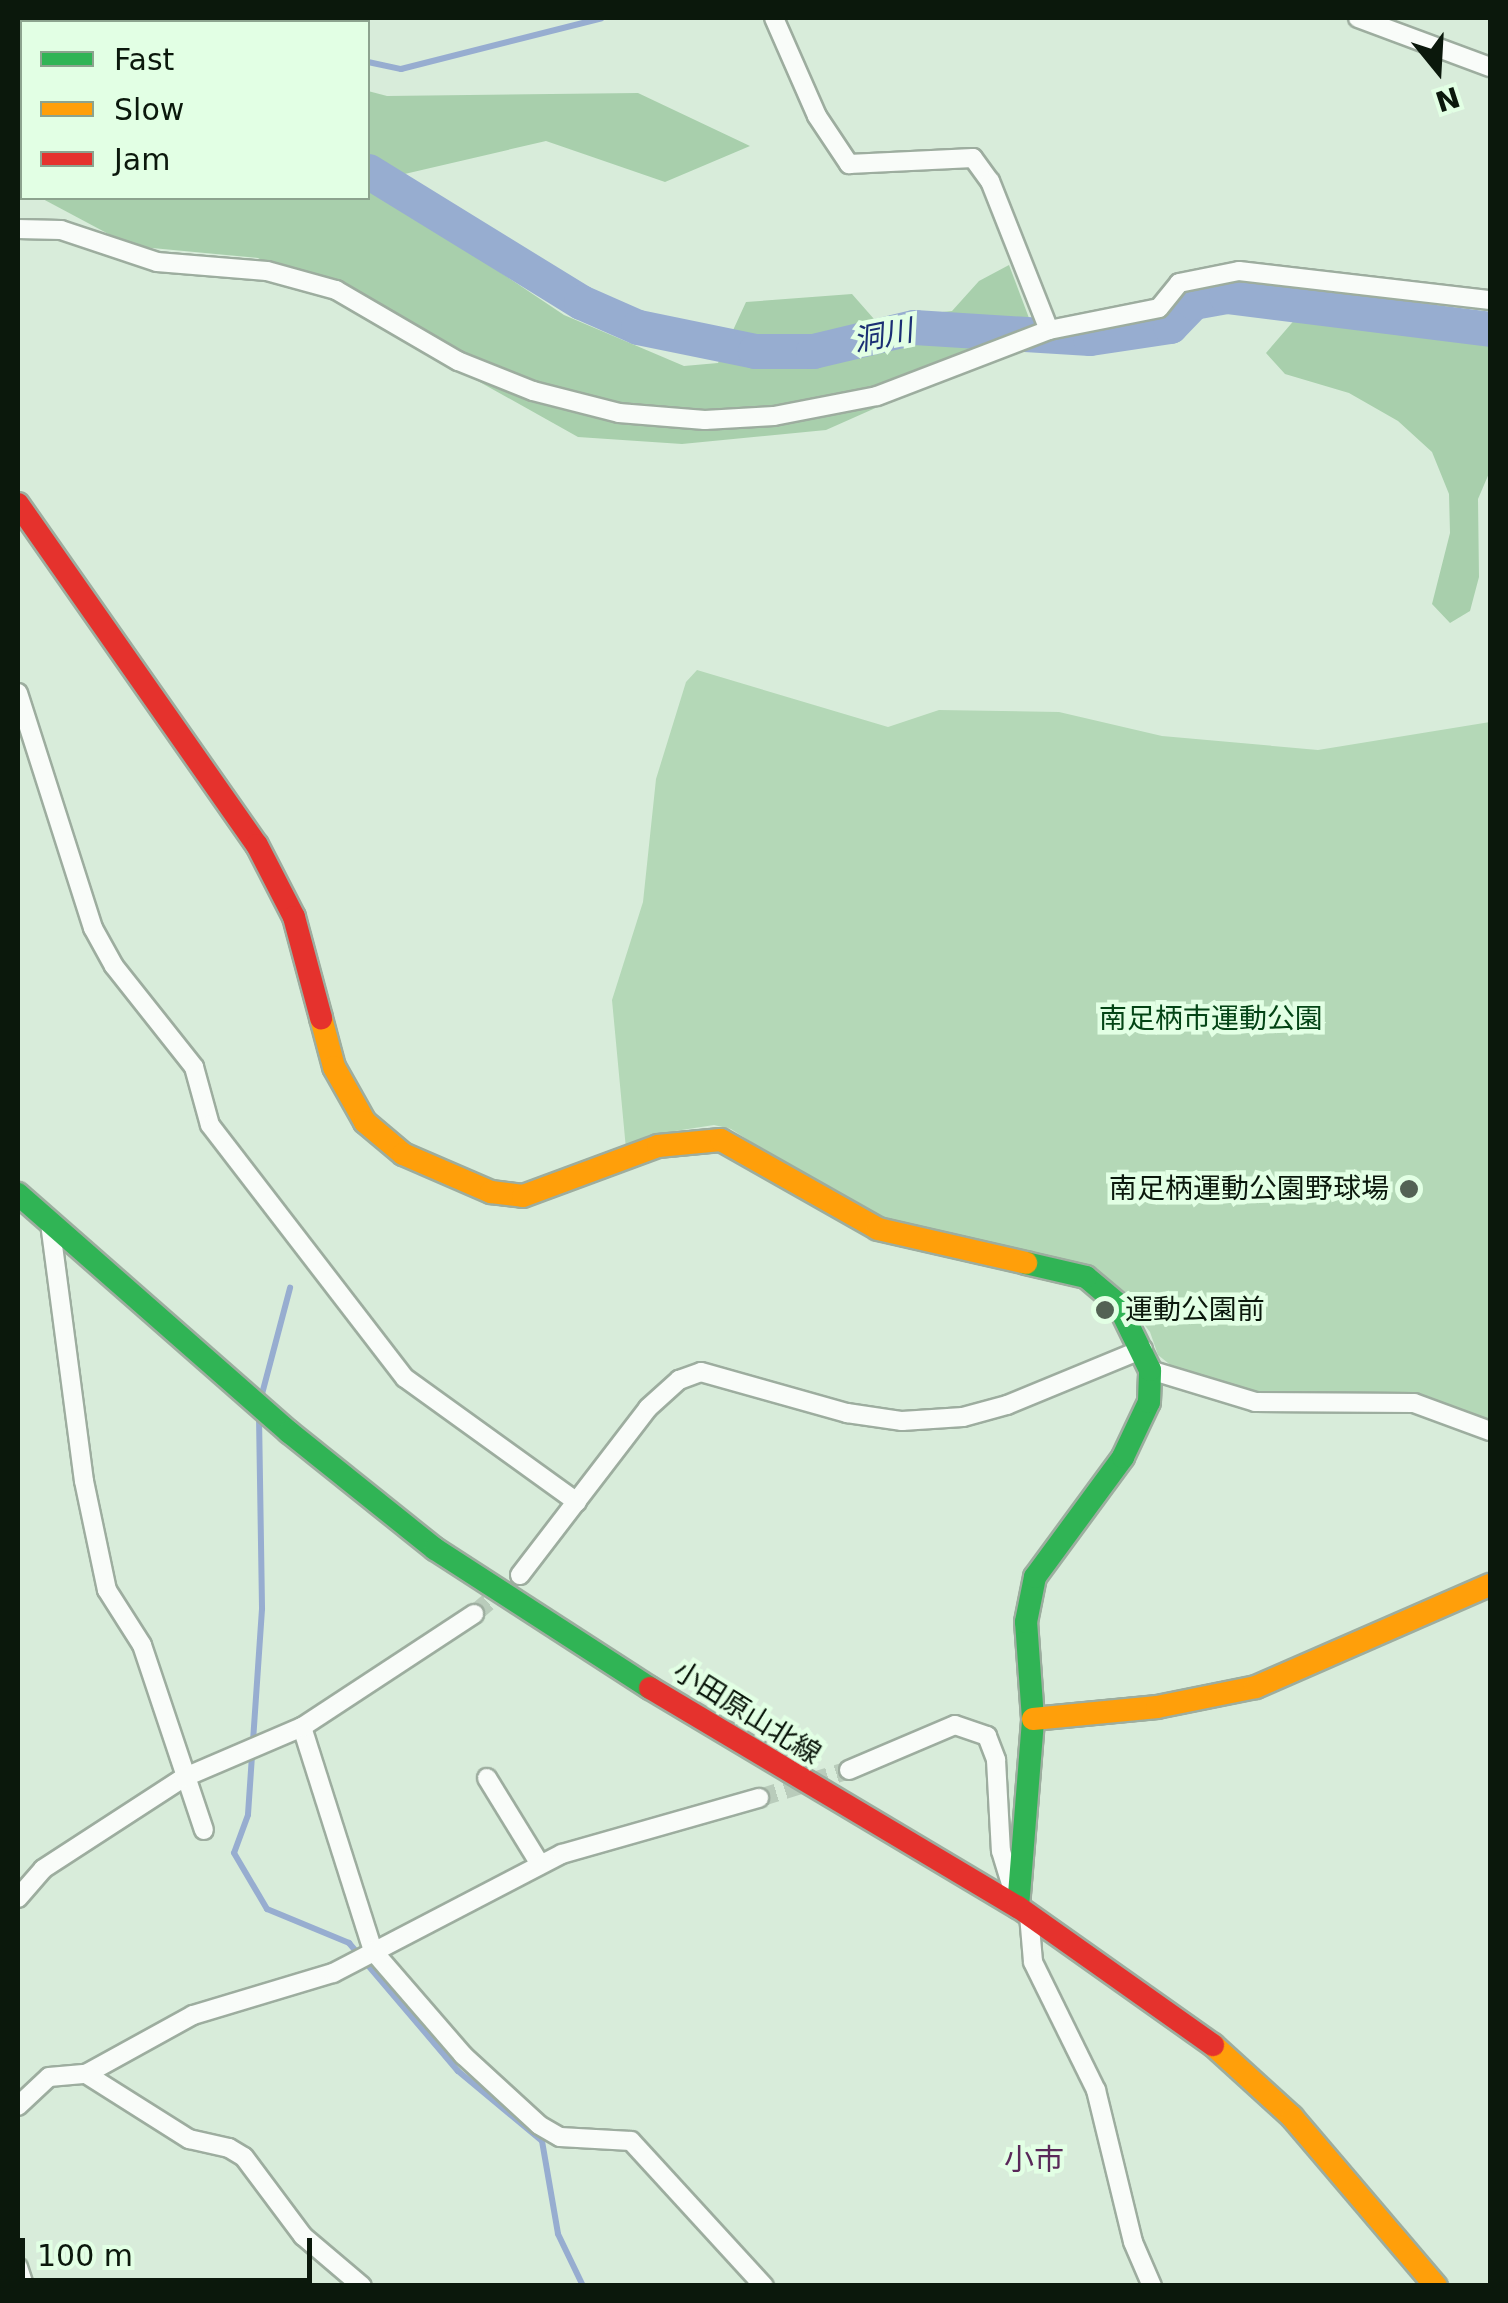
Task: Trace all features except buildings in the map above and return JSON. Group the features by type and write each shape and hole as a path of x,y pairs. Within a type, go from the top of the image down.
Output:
{"street":[{"path":"774,18 817,116 848,164 972,158 990,182 1049,330"},
{"path":"1358,18 1490,67"},
{"path":"18,229 61,230 157,262 268,271 336,290 458,362 533,391 619,413 706,420 791,413 877,396 1049,330 1159,308 1180,283 1239,271 1490,297"},
{"path":"18,504 257,845 294,917 334,1067 365,1122 403,1154 491,1192 522,1196 658,1146 721,1140 755,1154 878,1229 1086,1277 1118,1304 1146,1359 1149,1402 1124,1457 1036,1577 1026,1622 1033,1719 1023,1911"},
{"path":"18,693 94,928 114,966 194,1067 210,1125 405,1378 577,1502"},
{"name":"小田原山北線","path":"18,1194 268,1414 488,1584 740,1747 1023,1911 1170,2013 1278,2105 1436,2286"},
{"path":"50,1223 84,1481 106,1590 142,1645 183,1778 204,1830"},
{"path":"520,1576 648,1408 680,1380 701,1372 847,1413 902,1421 963,1417 1146,1359 1255,1402 1414,1403 1490,1431"},
{"path":"1033,1719 1157,1707 1256,1687 1490,1585"},
{"path":"18,1898 43,1869 183,1778 302,1727 474,1614"},
{"path":"849,1770 955,1725 987,1736 996,1760 1001,1851 1023,1911 1033,1962 1096,2090 1133,2242 1152,2286"},
{"path":"302,1727 373,1951 463,2055 538,2125 560,2136 631,2141 764,2286"},
{"path":"487,1778 540,1864"},
{"path":"18,2106 49,2077 86,2074 194,2015 248,1994 334,1973 540,1864 759,1798"},
{"path":"86,2074 173,2130 244,2156 302,2236 362,2286"},
{"path":"18,2267 24,2286"}],"green space":[{"path":"18,18 260,20 20,20 20,87"},
{"path":"370,92 387,96 638,93 750,146 665,182 546,141 396,176 425,222 564,315 684,366 718,363 746,302 852,294 874,319 952,311 979,281 1009,265 1032,326 916,390 826,430 682,444 578,437 258,258 131,246 45,200 370,200"},
{"path":"1297,317 1490,341 1490,471 1478,499 1479,577 1470,611 1450,623 1432,604 1450,533 1449,494 1432,452 1398,421 1349,393 1285,374 1266,353"},
{"name":"南足柄市運動公園","path":"697,670 888,727 939,710 1059,712 1162,736 1318,750 1490,722 1490,1426 1442,1403 1279,1398 1178,1371 1158,1355 1150,1332 1116,1289 863,1214 731,1129 714,1125 649,1135 626,1149 612,1000 643,902 656,779 686,682"}],"waterway":[{"path":"370,62 401,69 602,18"},
{"name":"洞川","path":"370,172 581,302 638,327 755,351 813,351 914,327 1090,338 1170,326 1193,302 1226,296 1490,329"},
{"path":"262,1394 290,1288"},
{"path":"259,1416 262,1609 248,1815 234,1853 267,1909 349,1943 458,2071 542,2141 558,2234 583,2286"}],"tunnel":[{"path":"474,1614 520,1575"},
{"path":"759,1798 849,1770"}],"traffic: fast":[{"path":"18,1194 289,1432 435,1549 650,1688"},
{"path":"1018,1907 1033,1719 1026,1622 1035,1577 1123,1457 1149,1402 1150,1370 1118,1304 1086,1277 1026,1263"}],"traffic: slow":[{"path":"321,1018 334,1067 365,1122 403,1154 491,1192 523,1196 658,1146 721,1140 878,1229 1026,1263"},
{"path":"1033,1719 1157,1707 1256,1687 1490,1585"},
{"path":"1213,2045 1292,2117 1436,2286"}],"traffic: jam":[{"path":"18,504 257,845 294,917 321,1018"},
{"path":"650,1688 1018,1907 1213,2045"}],"place":[{"name":"南足柄運動公園野球場","path":"1409,1189"},
{"name":"運動公園前","path":"1105,1310"}],"district":[{"name":"小市","path":"1034,2160"}]}
